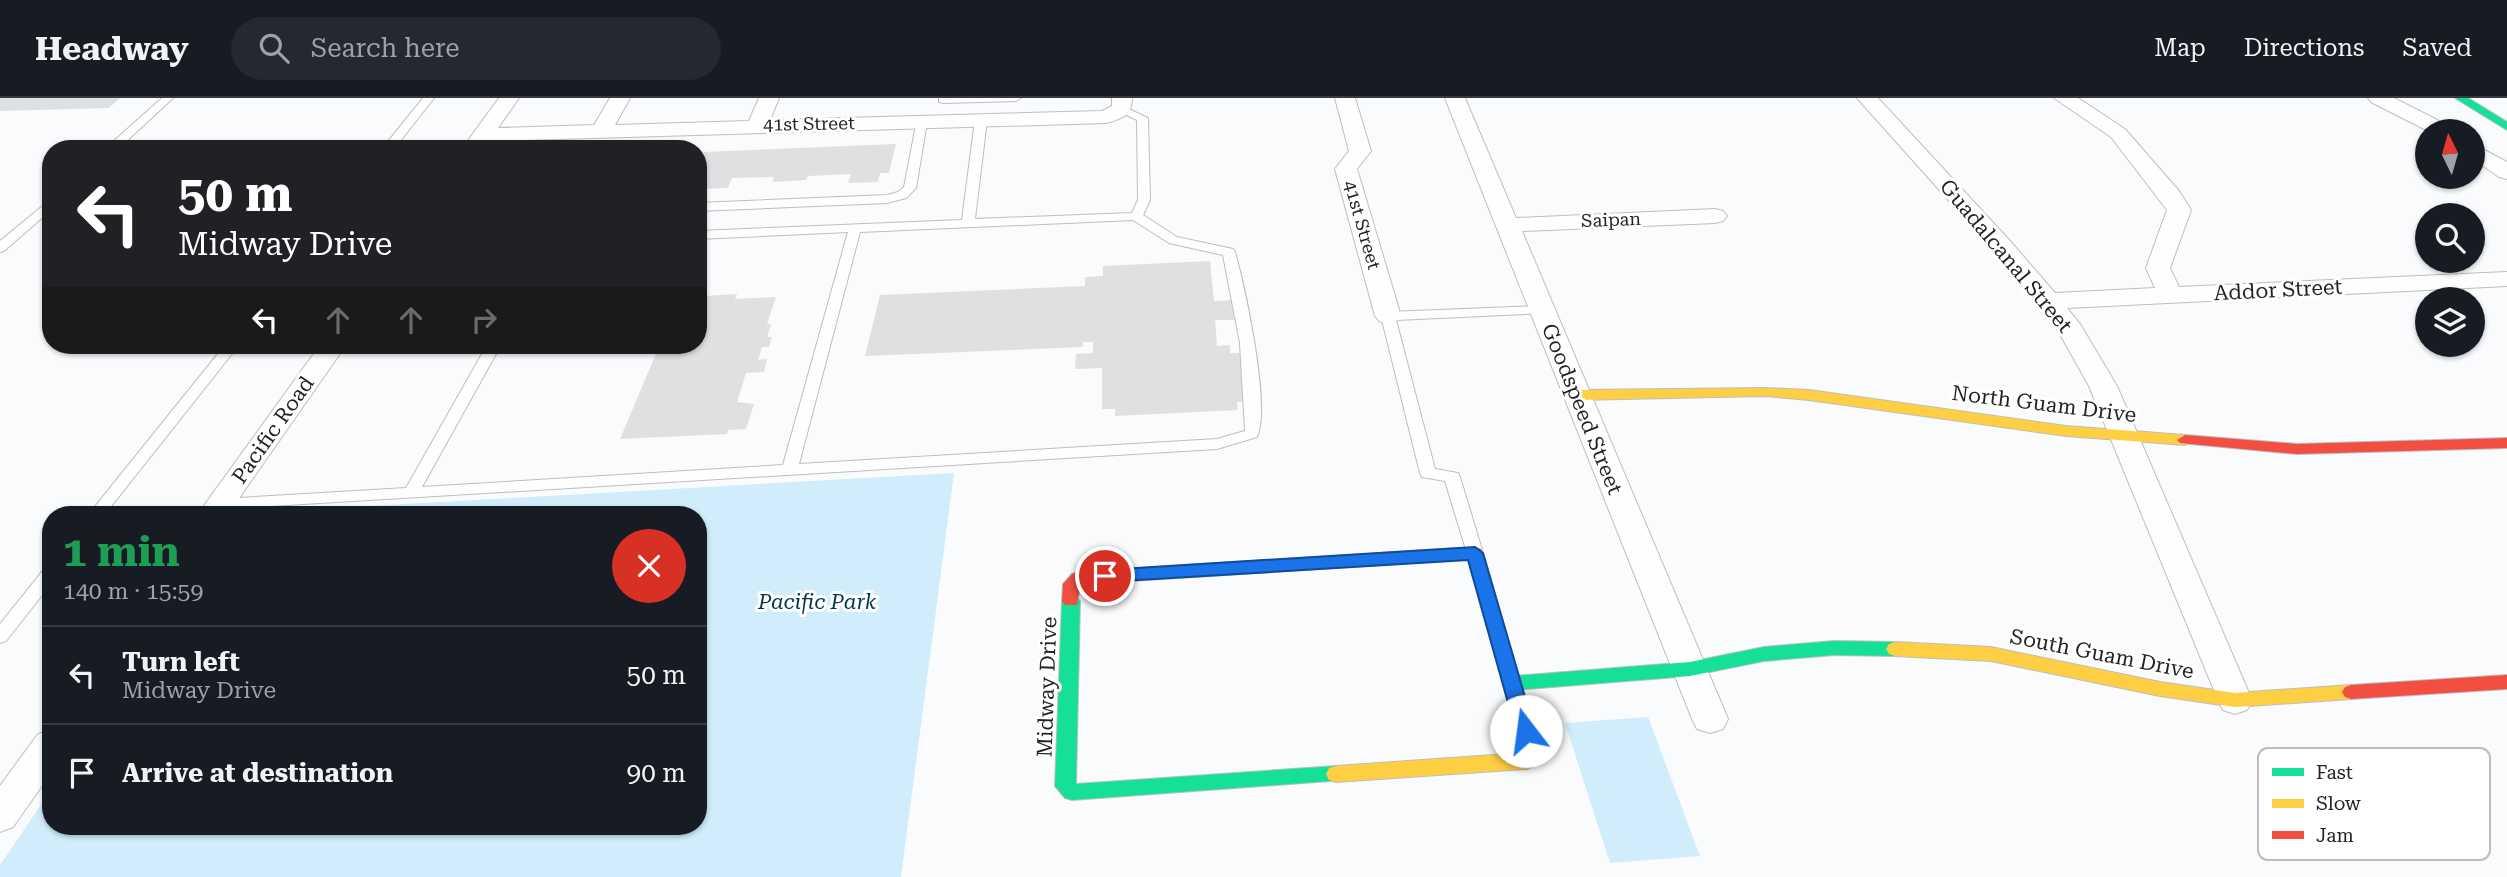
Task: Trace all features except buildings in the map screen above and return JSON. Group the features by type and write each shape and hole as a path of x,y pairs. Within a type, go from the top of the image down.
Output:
{"street":[{"path":"478,140 509,98"},
{"path":"601,131 620,98"},
{"path":"758,125 769,98"},
{"name":"41st Street","path":"1345,98 1360,151 1346,169 1388,316"},
{"name":"Goodspeed Street","path":"1455,98 1710,719"},
{"name":"Guadalcanal Street","path":"1867,98 2050,301 2087,356 2103,386 2235,700"},
{"path":"2064,98 2118,133 2171,196 2179,210 2158,268 2170,295"},
{"path":"2378,98 2421,119"},
{"path":"2460,98 2507,127"},
{"name":"41st Street","path":"500,140 601,131 758,125 1106,117 1122,104"},
{"path":"2485,157 2507,172"},
{"name":"Saipan","path":"1506,225 1715,216"},
{"name":"Addor Street","path":"2050,301 2507,279"},
{"name":"Pacific Road","path":"219,506 327,354"},
{"name":"North Guam Drive","path":"1577,395 1787,393 2007,424 2297,449 2507,443"},
{"name":"Midway Drive","path":"1475,553 1513,683 1532,755 1527,761 1072,792 1065,786 1071,584 1078,578 1475,553"},
{"name":"South Guam Drive","path":"1690,669 1764,654 1834,648 1934,649 1991,654 2160,689 2235,700 2507,682"},
{"path":"1513,683 1690,669"},
{"path":"0,816 42,757"}],"lane":[{"path":"121,140 168,98"},
{"path":"395,140 429,98"},
{"path":"943,100 1016,98"},
{"path":"1122,104 1142,118 1144,200 1136,216"},
{"path":"968,223 981,120"},
{"path":"707,207 887,199 902,195 910,188 921,122"},
{"path":"0,248 42,211"},
{"path":"251,506 411,492 1217,444 1252,434 1253,394 1238,285 1229,252 1173,240 1136,216 707,235"},
{"path":"790,469 855,228"},
{"path":"1475,553 1452,477 1428,473 1388,316 1542,310"},
{"path":"103,506 225,354"},
{"path":"411,492 489,354"},
{"path":"0,636 42,583"}],"green space":[{"name":"Pacific Park","path":"954,473 901,877 0,877 0,865 42,803 42,835 707,835 707,506 370,506"},
{"path":"1648,717 1700,856 1610,863 1565,723"}],"traffic: fast":[{"path":"2460,98 2507,127"},
{"path":"1071,601 1065,786 1072,792 1336,774"},
{"path":"1513,683 1690,669 1764,654 1834,648 1895,649"}],"traffic: slow":[{"path":"1577,395 1765,392 1809,395 2066,431 2185,440"},
{"path":"1336,774 1527,761 1532,755 1475,553"},
{"path":"1895,649 1991,654 2160,689 2235,700 2351,692"}],"traffic: jam":[{"path":"2185,440 2297,449 2507,443"},
{"path":"1071,601 1071,584 1078,578 1475,553"},
{"path":"2351,692 2507,682"}],"route":[{"path":"1105,576 1475,553 1526,731"}]}
